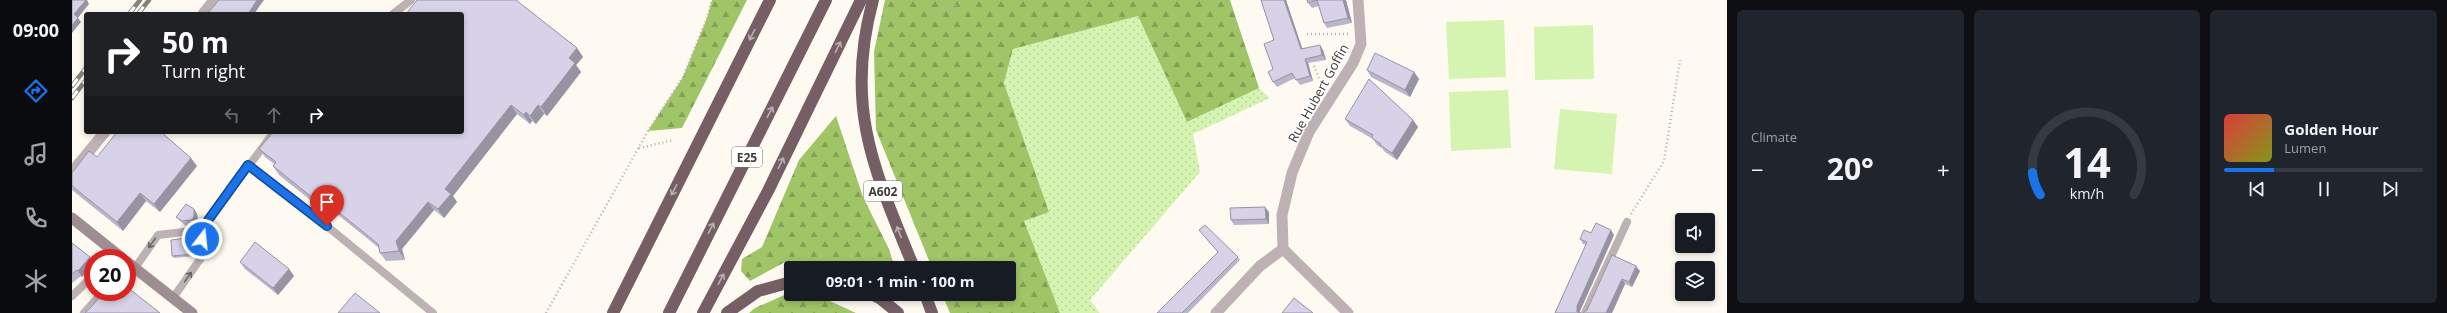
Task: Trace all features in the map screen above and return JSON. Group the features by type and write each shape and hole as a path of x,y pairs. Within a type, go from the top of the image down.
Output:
{"highway":[{"path":"612,313 770,0"},
{"name":"E25","path":"668,313 826,0"},
{"path":"703,313 768,191 861,0"},
{"name":"A602","path":"873,0 862,54 860,80 862,110 869,147 882,190 911,261"},
{"path":"727,313 758,291 784,284"},
{"path":"883,301 898,313"},
{"path":"928,301 932,313"}],"main road":[{"path":"72,218 110,249"},
{"path":"136,270 192,313"}],"street":[{"path":"205,12 214,0"},
{"name":"Rue Hubert Goffin","path":"1283,249 1282,216 1292,173 1309,132 1353,63 1361,44 1358,0"},
{"path":"72,172 103,134"},
{"path":"1216,313 1260,266 1283,249 1348,313"}],"lane":[{"path":"396,12 411,0"},
{"path":"173,298 203,255 201,230 272,134"},
{"path":"248,165 300,204 433,313"},
{"path":"1585,313 1626,222"},
{"path":"136,251 158,235 201,230"},
{"path":"72,296 84,285"},
{"path":"84,313 94,301"}],"path":[{"path":"546,313 639,148 683,77 707,18 712,0"},
{"path":"937,12 949,9 964,0"},
{"path":"1307,34 1336,33 1360,35"},
{"path":"1626,222 1664,161 1680,60"},
{"path":"1314,66 1321,84 1338,88"},
{"path":"639,148 674,140"}],"green space":[{"path":"712,0 747,0 682,128 648,131 683,77 707,18"},
{"path":"885,0 1230,0 1259,88 1187,122 1138,16 1013,49 1004,83 1049,212 1024,221 1060,313 950,313 945,301 1016,301 1016,261 929,261 876,130 874,52"},
{"path":"1138,16 1187,122 1259,88 1270,98 1193,134 1200,172 1090,300 1100,313 1060,313 1023,221 1049,212 1004,83 1013,49"},
{"path":"1504,20 1506,77 1449,79 1446,22"},
{"path":"1593,25 1594,79 1535,80 1534,27"},
{"path":"1508,90 1511,148 1451,151 1449,92"},
{"path":"1560,109 1617,114 1612,174 1554,169"},
{"path":"836,116 863,197 889,249 893,261 784,261 784,263 750,281 741,271 742,259 762,247 799,160"},
{"path":"784,295 784,301 830,301 856,313 749,313 755,308"}],"building":[{"path":"72,0 86,0 74,14 78,18 72,25"},
{"path":"219,0 257,0 249,12 209,12"},
{"path":"417,0 516,0 577,48 569,58 575,63 541,107 538,105 530,116 526,112 524,115 511,105 445,189 451,194 438,209 428,202 396,241 399,251 380,253 378,244 326,202 323,206 273,166 276,162 259,149 271,134 464,134 464,12 408,12"},
{"path":"1261,0 1284,0 1301,49 1320,45 1322,55 1305,59 1310,76 1296,80 1292,73 1273,82 1268,72 1273,69 1264,44 1274,40"},
{"path":"1307,0 1317,0 1308,3"},
{"path":"1317,0 1343,0 1348,18 1324,23"},
{"path":"1375,53 1414,72 1405,90 1367,70"},
{"path":"1369,79 1413,120 1392,153 1372,138 1373,135 1345,119"},
{"path":"115,134 163,134 191,158 154,204 140,193 117,222 72,186 72,173 89,151 97,157"},
{"path":"186,204 194,209 194,217 192,220 182,221 176,217"},
{"path":"1265,207 1266,219 1231,220 1230,208"},
{"path":"1596,223 1611,230 1577,306 1577,312 1581,313 1555,313 1587,242 1580,239 1584,230 1591,233"},
{"path":"1205,225 1238,257 1182,313 1157,313 1218,252 1199,230"},
{"path":"205,236 212,236 214,251 207,252"},
{"path":"194,237 196,251 194,254 172,256 171,240"},
{"path":"255,242 289,269 273,288 240,262"},
{"path":"72,243 84,252 84,264 78,271 77,270 72,274"},
{"path":"1612,255 1636,266 1629,282 1622,279 1606,313 1583,313 1587,310"},
{"path":"355,293 380,313 338,313"},
{"path":"136,294 160,313 85,313 96,301 136,301"},
{"path":"1294,298 1313,313 1282,313"}],"railway":[{"path":"131,12 140,0"},
{"path":"140,12 149,0"},
{"path":"72,86 84,71"},
{"path":"72,98 84,83"}],"route":[{"path":"202,239 201,230 248,165 327,226"}]}
